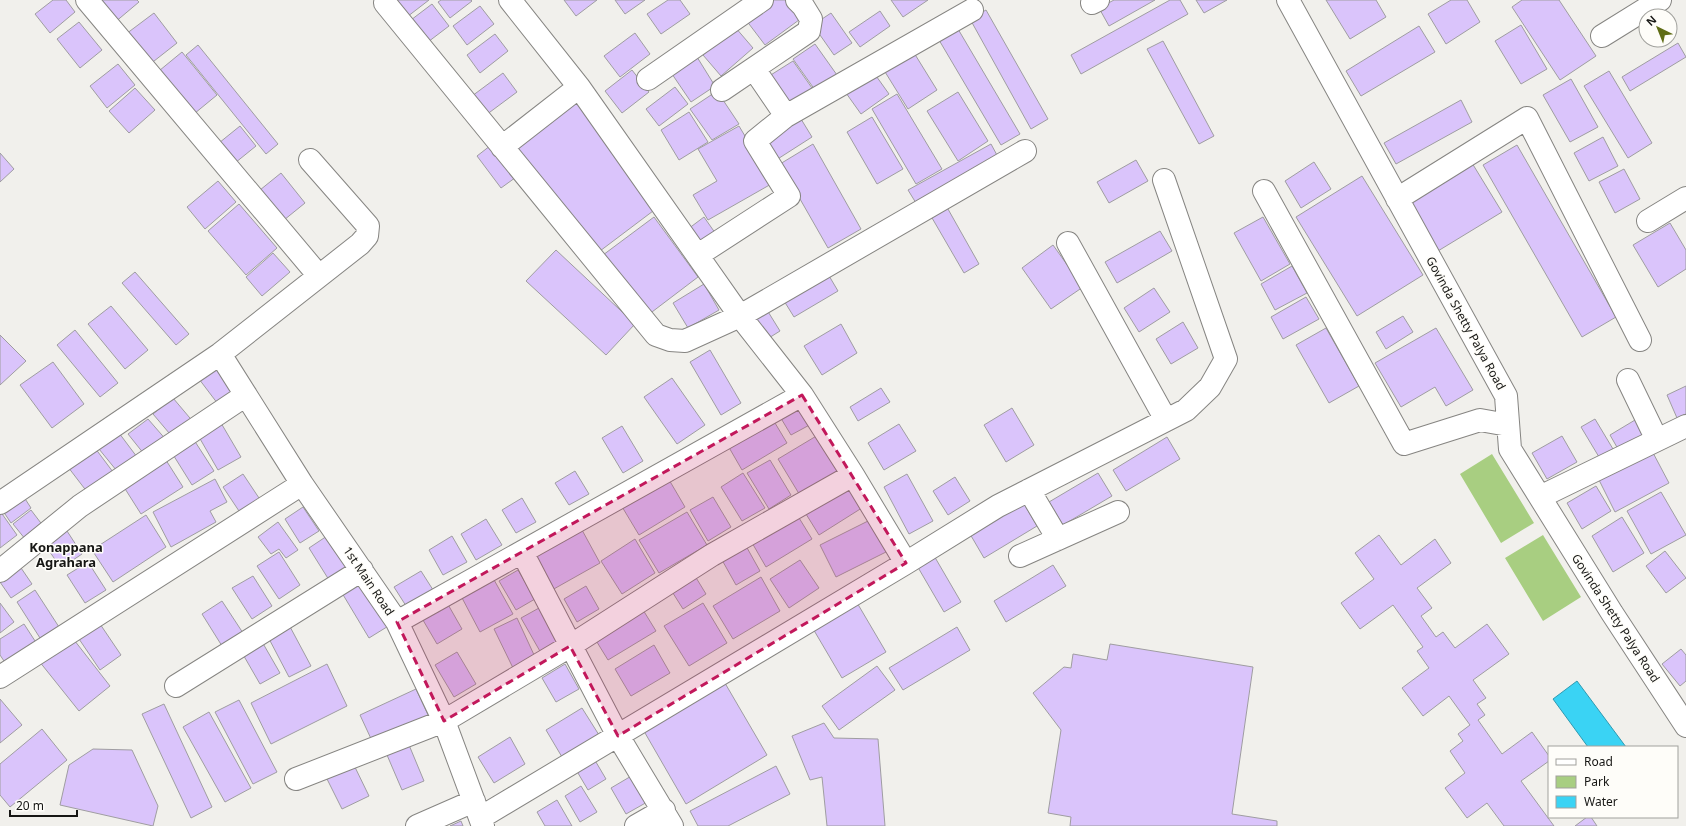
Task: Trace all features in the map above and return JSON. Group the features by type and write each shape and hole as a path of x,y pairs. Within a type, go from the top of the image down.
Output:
{"street":[{"path":"87,0 319,276"},
{"path":"510,0 579,87 740,316 802,395 853,475 906,564"},
{"path":"648,79 762,0"},
{"path":"722,90 809,31 811,19 803,6 797,0"},
{"name":"Govinda Shetty Palya Road","path":"1288,0 1506,396 1510,449 1686,726"},
{"path":"1602,36 1660,0"},
{"path":"385,3 656,335 670,340 685,341 740,316 1025,151"},
{"path":"698,256 790,196 755,141 786,116 972,10"},
{"path":"754,69 786,116"},
{"path":"502,147 579,87"},
{"path":"1397,199 1527,118 1640,340"},
{"path":"0,503 220,354 360,244 367,236 368,226 310,160"},
{"path":"417,826 479,815 618,736 906,564 998,506 1186,410 1210,387 1226,359 1164,180"},
{"path":"1264,191 1404,444 1480,420 1508,425"},
{"path":"1648,221 1686,198"},
{"path":"1068,243 1166,420"},
{"name":"1st Main Road","path":"220,354 302,484 397,622 444,721 479,815"},
{"path":"1628,380 1657,440"},
{"path":"0,571 80,506 246,395"},
{"path":"397,622 802,395"},
{"path":"1540,497 1686,426"},
{"path":"296,779 444,721 570,646 712,555 853,475"},
{"path":"0,677 302,484"},
{"path":"1028,490 1058,539"},
{"path":"1020,556 1118,512"},
{"path":"522,552 618,736 668,818 636,826"},
{"path":"176,686 362,570"}],"highlighted area":[{"path":"802,395 906,563 618,736 570,646 444,721 397,622"}],"green space":[{"path":"1492,454 1534,523 1501,543 1460,474"},
{"path":"1543,535 1581,597 1543,621 1505,558"}],"water":[{"path":"1577,681 1625,746 1587,746 1553,699"}],"building":[{"path":"53,0 66,0 75,12 50,33 35,14"},
{"path":"95,0 137,0 139,2 114,23"},
{"path":"390,0 429,0 403,20"},
{"path":"441,0 472,1 450,18 438,2"},
{"path":"564,0 597,0 576,16"},
{"path":"615,0 645,0 625,14"},
{"path":"668,0 680,0 690,14 661,34 647,14"},
{"path":"774,0 791,0 803,17 765,45 746,20"},
{"path":"891,0 928,0 903,17"},
{"path":"1114,0 1155,0 1109,26 1099,8"},
{"path":"1170,0 1180,0 1188,14 1081,74 1071,55"},
{"path":"1196,0 1227,0 1204,13"},
{"path":"1326,0 1376,0 1386,17 1350,39"},
{"path":"1451,0 1467,0 1480,22 1446,44 1428,14"},
{"path":"1522,0 1559,0 1596,56 1560,80 1512,7"},
{"path":"432,4 449,26 424,45 407,23"},
{"path":"480,6 494,24 467,45 453,26"},
{"path":"986,10 1048,119 1031,129 970,19"},
{"path":"880,11 890,26 860,47 849,32"},
{"path":"154,13 177,43 149,65 126,34"},
{"path":"831,13 852,43 834,55 813,25"},
{"path":"79,22 102,50 80,68 57,39"},
{"path":"1521,25 1547,69 1521,84 1495,41"},
{"path":"1419,26 1435,52 1361,96 1346,71"},
{"path":"735,27 753,48 721,76 703,55"},
{"path":"958,29 1020,134 1001,145 939,40"},
{"path":"635,33 650,54 620,77 604,56"},
{"path":"495,34 508,51 480,73 467,55"},
{"path":"1163,41 1214,136 1199,144 1147,49"},
{"path":"1678,43 1686,57 1630,91 1622,77 1670,48 1678,48"},
{"path":"815,44 837,75 815,90 793,59"},
{"path":"198,45 278,144 266,154 186,55"},
{"path":"911,48 937,90 908,109 882,67"},
{"path":"182,52 217,95 189,118 154,75"},
{"path":"697,57 715,86 691,102 672,74"},
{"path":"793,61 812,88 784,107 766,78"},
{"path":"118,64 135,85 107,108 90,86"},
{"path":"632,70 649,92 622,113 605,91"},
{"path":"1609,71 1652,143 1628,158 1584,86"},
{"path":"503,73 517,92 486,115 472,96"},
{"path":"874,73 889,94 861,114 846,93"},
{"path":"1571,79 1598,127 1570,142 1543,95"},
{"path":"675,87 688,104 659,126 646,109"},
{"path":"135,88 155,110 129,133 109,111"},
{"path":"717,91 739,124 712,140 690,109"},
{"path":"958,92 988,141 958,161 927,111"},
{"path":"897,94 942,169 916,184 872,109"},
{"path":"576,99 657,208 596,254 514,145"},
{"path":"1461,100 1472,122 1396,164 1384,143"},
{"path":"689,112 708,142 679,160 661,130"},
{"path":"872,117 903,169 877,184 847,132"},
{"path":"801,119 812,137 773,162 762,144"},
{"path":"240,126 256,146 230,167 214,147"},
{"path":"739,126 773,183 708,220 693,195 717,181 698,149"},
{"path":"1603,137 1618,166 1589,181 1574,153"},
{"path":"495,142 519,175 501,188 477,156"},
{"path":"813,144 861,229 828,248 780,164"},
{"path":"991,144 998,157 916,203 908,190"},
{"path":"1517,145 1616,317 1582,337 1483,165"},
{"path":"0,153 14,169 0,182"},
{"path":"1136,160 1148,181 1109,203 1097,182"},
{"path":"1314,162 1331,189 1301,208 1285,181"},
{"path":"1472,163 1502,212 1433,254 1404,204"},
{"path":"1624,169 1640,199 1615,213 1599,182"},
{"path":"281,173 305,203 284,220 260,190"},
{"path":"1362,176 1423,275 1357,316 1296,217"},
{"path":"218,181 236,202 205,229 187,207"},
{"path":"944,202 979,264 964,273 928,211"},
{"path":"239,204 277,248 246,275 208,231"},
{"path":"654,217 698,277 648,315 603,255"},
{"path":"704,217 718,237 699,251 684,232"},
{"path":"1263,217 1290,264 1261,281 1234,233"},
{"path":"1670,223 1686,250 1686,269 1658,287 1633,245"},
{"path":"1160,231 1172,251 1117,283 1105,262"},
{"path":"1053,245 1083,287 1051,309 1022,268"},
{"path":"556,250 635,324 606,355 526,281"},
{"path":"273,253 290,272 262,296 246,277"},
{"path":"1292,266 1307,293 1275,310 1261,284"},
{"path":"825,269 838,291 794,317 781,296"},
{"path":"135,272 189,334 176,345 122,283"},
{"path":"704,284 719,310 688,328 673,303"},
{"path":"1154,288 1170,312 1139,332 1124,308"},
{"path":"1306,297 1319,319 1283,339 1271,317"},
{"path":"111,306 148,350 125,369 88,324"},
{"path":"767,310 780,331 764,341 751,319"},
{"path":"1403,316 1413,332 1386,349 1376,332"},
{"path":"1183,322 1198,348 1171,364 1156,339"},
{"path":"841,324 857,353 822,375 804,346"},
{"path":"1326,328 1359,386 1329,403 1296,345"},
{"path":"1436,328 1473,390 1446,406 1435,387 1401,407 1375,363"},
{"path":"75,330 118,383 100,397 57,345"},
{"path":"0,335 26,361 0,385"},
{"path":"710,350 741,403 721,415 690,362"},
{"path":"53,362 84,404 52,428 20,385"},
{"path":"218,364 239,394 221,408 199,379"},
{"path":"672,378 705,425 677,444 644,397"},
{"path":"1686,386 1686,414 1677,418 1667,395"},
{"path":"881,388 890,402 858,421 850,407"},
{"path":"173,398 195,424 175,440 153,414"},
{"path":"803,401 815,422 791,435 779,415"},
{"path":"1012,408 1034,445 1006,462 984,425"},
{"path":"1640,417 1652,438 1622,456 1610,435"},
{"path":"772,418 787,443 742,470 727,444"},
{"path":"148,419 168,442 148,459 128,434"},
{"path":"1595,419 1613,449 1599,457 1581,427"},
{"path":"221,423 241,457 218,470 199,437"},
{"path":"899,424 916,451 884,470 868,443"},
{"path":"622,426 643,461 623,473 602,438"},
{"path":"823,432 845,471 801,497 778,459"},
{"path":"119,433 140,461 121,476 99,449"},
{"path":"1562,436 1577,462 1547,479 1532,453"},
{"path":"1167,437 1180,459 1126,491 1113,470"},
{"path":"194,440 214,471 192,485 172,453"},
{"path":"95,448 116,476 91,497 68,467"},
{"path":"1651,449 1669,483 1615,512 1598,478"},
{"path":"164,457 183,487 141,514 122,484"},
{"path":"770,460 791,495 769,509 747,473"},
{"path":"575,471 589,494 569,505 555,483"},
{"path":"743,473 765,508 742,521 721,487"},
{"path":"1098,473 1112,496 1063,525 1049,502"},
{"path":"243,474 263,504 243,517 223,487"},
{"path":"907,474 933,521 909,534 884,487"},
{"path":"955,477 970,501 948,515 933,491"},
{"path":"668,478 685,507 639,535 621,505"},
{"path":"215,479 227,502 210,511 216,522 171,547 153,512"},
{"path":"852,485 865,506 819,535 806,514"},
{"path":"1596,486 1611,511 1582,529 1567,503"},
{"path":"1661,492 1686,535 1651,554 1627,511"},
{"path":"22,494 31,508 11,523 1,508"},
{"path":"713,497 731,527 708,541 690,510"},
{"path":"522,498 536,522 516,533 502,510"},
{"path":"1023,502 1037,526 984,558 970,534"},
{"path":"303,507 319,531 300,543 285,519"},
{"path":"31,510 47,531 30,545 13,524"},
{"path":"0,511 17,535 0,548"},
{"path":"687,512 707,545 659,573 639,540"},
{"path":"796,513 812,539 766,567 751,541"},
{"path":"146,515 166,547 113,582 92,550"},
{"path":"1622,517 1644,553 1613,572 1592,536"},
{"path":"486,519 502,545 476,560 461,534"},
{"path":"872,519 888,551 836,577 820,545"},
{"path":"278,522 298,550 286,558 279,549 271,554 258,537"},
{"path":"582,530 600,563 552,590 533,558"},
{"path":"67,531 82,554 61,568 45,545"},
{"path":"1379,535 1401,565 1435,539 1451,563 1417,588 1432,608 1421,616 1436,637 1443,632 1455,648 1487,624 1509,654 1473,680 1486,698 1477,704 1485,715 1478,720 1502,754 1532,732 1548,755 1548,762 1521,781 1554,826 1504,826 1487,803 1467,818 1445,788 1465,773 1450,751 1463,741 1458,734 1470,725 1449,696 1423,716 1402,688 1429,668 1417,651 1423,647 1393,605 1360,629 1341,603 1374,579 1355,553"},
{"path":"327,536 347,568 329,580 309,548"},
{"path":"452,536 467,562 443,575 429,550"},
{"path":"635,539 655,573 622,594 601,561"},
{"path":"746,546 760,571 736,585 722,560"},
{"path":"1665,551 1686,578 1666,593 1646,566"},
{"path":"279,552 300,585 279,599 257,566"},
{"path":"933,554 961,602 944,612 916,564"},
{"path":"800,560 819,588 789,608 770,579"},
{"path":"88,562 106,590 85,603 67,575"},
{"path":"19,565 32,584 11,598 0,582 0,578"},
{"path":"1053,565 1066,586 1006,622 994,601"},
{"path":"518,570 535,599 516,610 499,581"},
{"path":"421,571 435,593 408,609 394,587"},
{"path":"253,576 272,606 252,619 232,588"},
{"path":"695,576 706,594 683,609 671,590"},
{"path":"761,577 780,611 733,639 713,606"},
{"path":"493,578 513,614 480,632 461,596"},
{"path":"363,580 390,625 369,638 342,593"},
{"path":"586,586 599,609 577,622 564,599"},
{"path":"35,590 59,627 40,638 17,602"},
{"path":"222,601 243,633 222,646 202,614"},
{"path":"446,601 462,629 437,644 420,615"},
{"path":"856,601 886,652 842,678 812,627"},
{"path":"0,603 14,622 0,633"},
{"path":"703,603 727,643 689,666 664,626"},
{"path":"640,605 656,631 608,660 592,634"},
{"path":"539,608 559,642 541,653 521,618"},
{"path":"517,618 535,657 513,668 494,629"},
{"path":"98,621 121,655 100,670 77,636"},
{"path":"288,623 311,666 289,677 267,635"},
{"path":"24,624 37,644 6,664 0,655 0,639"},
{"path":"957,627 970,650 903,690 889,668"},
{"path":"71,636 110,686 79,711 39,661"},
{"path":"261,640 280,673 260,684 241,651"},
{"path":"1110,644 1253,667 1232,814 1277,821 1277,826 1070,826 1071,817 1048,813 1061,730 1033,693 1064,667 1071,668 1073,654 1107,660"},
{"path":"654,645 670,673 631,696 615,669"},
{"path":"1681,649 1686,655 1686,681 1680,686 1662,664"},
{"path":"457,652 476,684 454,697 435,665"},
{"path":"327,664 347,706 271,744 251,703"},
{"path":"565,664 579,689 556,702 542,678"},
{"path":"877,666 895,690 839,730 822,706"},
{"path":"722,678 767,755 686,804 641,726"},
{"path":"416,689 429,717 373,743 360,715"},
{"path":"0,699 22,725 0,743"},
{"path":"239,700 277,772 253,784 215,712"},
{"path":"164,704 212,807 191,818 142,714"},
{"path":"582,708 599,735 562,757 546,730"},
{"path":"209,712 251,788 225,802 183,727"},
{"path":"824,723 834,738 878,739 885,826 827,826 822,777 810,780 792,736"},
{"path":"42,729 67,760 10,807 0,795 0,764"},
{"path":"510,737 525,764 494,783 478,757"},
{"path":"409,745 424,781 402,790 387,755"},
{"path":"93,749 132,750 158,806 153,826 60,805 69,765"},
{"path":"593,757 606,779 588,790 575,768"},
{"path":"352,761 369,796 342,809 325,775"},
{"path":"776,766 790,794 728,826 698,826 690,811"},
{"path":"633,775 649,801 626,814 611,788"},
{"path":"581,786 597,812 580,822 565,796"},
{"path":"557,800 572,826 545,826 537,812"},
{"path":"1586,818 1592,818 1597,826 1575,826"},
{"path":"461,821 463,826 450,826"}],"district":[{"name":"Konappana Agrahara","path":"66,554"}]}
